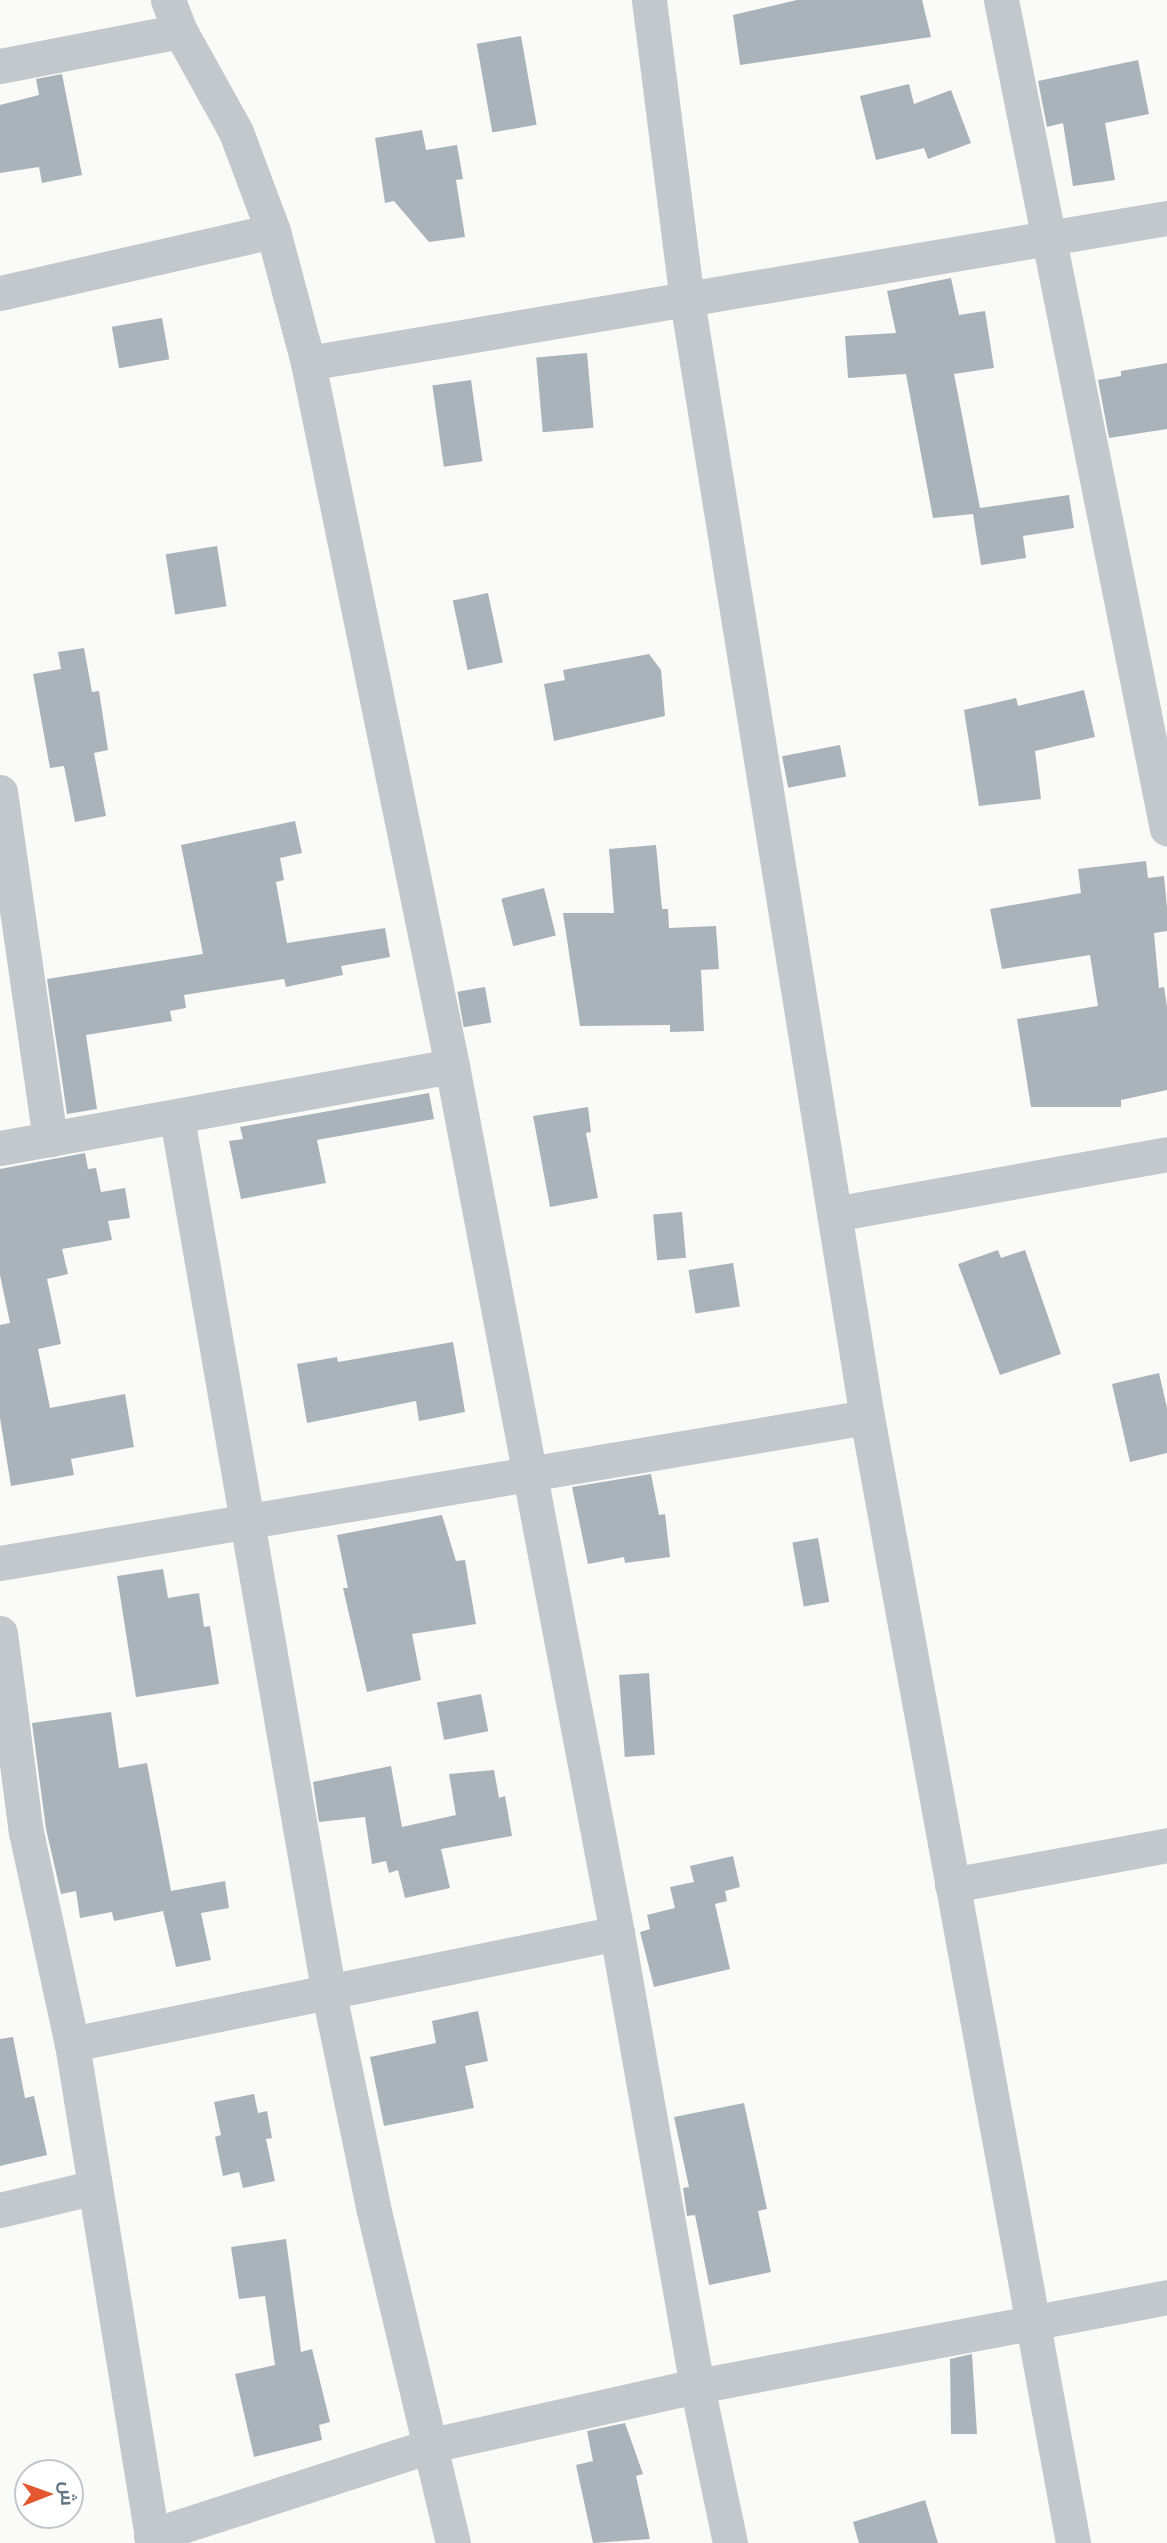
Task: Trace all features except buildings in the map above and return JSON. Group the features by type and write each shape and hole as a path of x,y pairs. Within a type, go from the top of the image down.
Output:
{"street":[{"path":"649,0 687,300 867,1417 1073,2543"},
{"path":"1001,0 1167,830"},
{"path":"0,66 174,16 236,132 273,231 308,363 452,1066 617,1933 697,2386 730,2543"},
{"path":"308,363 1167,218"},
{"path":"0,293 273,231"},
{"path":"0,792 4,857 50,1139"},
{"path":"0,1147 177,1118 452,1066"},
{"path":"177,1118 328,1989 373,2207 432,2445 453,2543"},
{"path":"834,1214 1167,1154"},
{"path":"0,1563 867,1417"},
{"path":"0,1633 26,1832 72,2044 152,2539 432,2445 697,2386 1034,2325 1167,2297"},
{"path":"953,1885 1167,1845"},
{"path":"72,2044 328,1989 617,1933"},
{"path":"0,2210 95,2187"}]}
